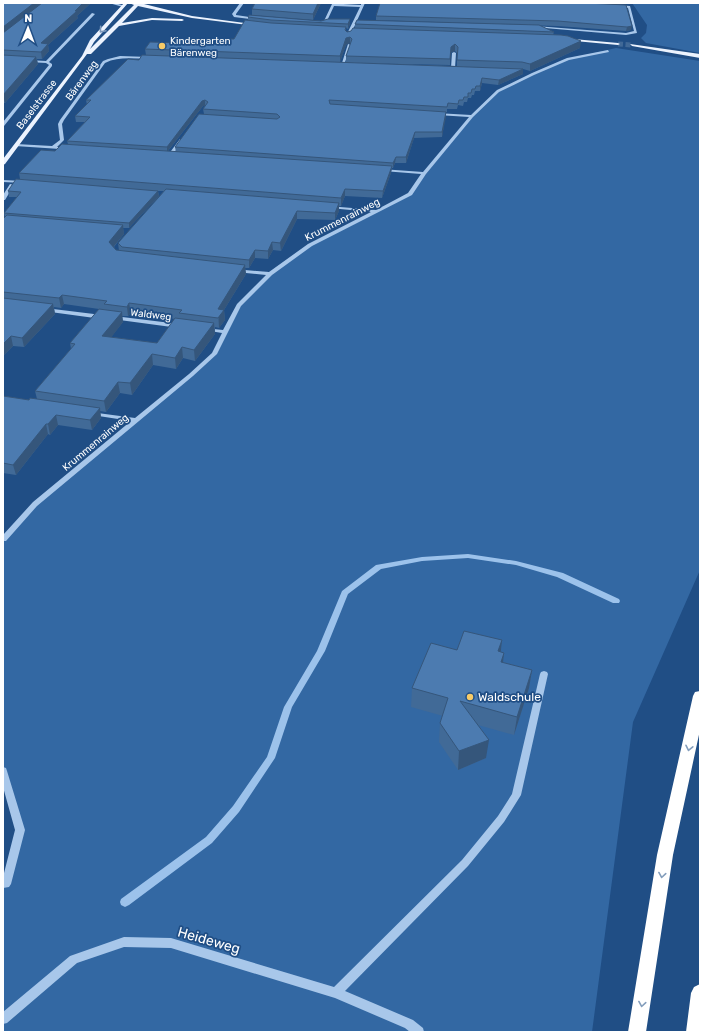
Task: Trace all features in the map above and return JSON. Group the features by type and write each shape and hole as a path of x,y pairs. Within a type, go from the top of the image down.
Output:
{"highway":[{"path":"637,1032 665,855 700,696"},
{"path":"695,1032 700,993"}],"main road":[{"path":"116,25 152,19 182,20 227,27 263,28 192,17 134,5 124,5"},
{"name":"Baselstrasse","path":"3,163 84,56 92,41 124,5"},
{"path":"134,5 182,20"},
{"name":"Baselstrasse","path":"84,56 102,41 134,5"},
{"path":"343,33 356,34"},
{"path":"560,39 618,44"},
{"path":"632,45 700,56"}],"street":[{"path":"111,3 124,5"},
{"path":"242,3 234,14 235,16 261,19"},
{"path":"314,22 325,22 333,5 362,5 349,34"},
{"path":"534,27 626,34 636,32 629,7 610,6"},
{"path":"47,62 93,14"},
{"path":"354,22 362,23"},
{"path":"342,65 349,45"},
{"name":"Krummenrainweg","path":"3,539 35,504 191,375 214,354 239,305 270,274 310,245 410,194 424,173 472,116 498,90 530,73 568,59 608,51"},
{"path":"453,68 454,53"},
{"name":"Bärenweg","path":"54,147 62,140 60,124 62,120 104,62 110,58 119,57 151,58"},
{"path":"3,125 52,65 47,62 25,61"},
{"path":"334,64 350,65"},
{"path":"445,68 460,69"},
{"path":"435,114 472,116"},
{"path":"170,155 184,137"},
{"path":"16,145 62,148"},
{"path":"162,155 178,156"},
{"path":"379,170 424,173"},
{"path":"3,181 31,183"},
{"path":"3,199 15,182"},
{"path":"322,207 377,211"},
{"path":"230,270 270,274"},
{"name":"Waldweg","path":"41,309 188,327"},
{"path":"203,329 226,332"},
{"path":"89,413 135,420"},
{"path":"336,994 465,863 501,819 516,795 544,674"},
{"path":"3,771 20,830 6,884 3,884"},
{"name":"Heideweg","path":"3,1019 74,959 124,942 171,943 336,994 409,1024 419,1032"}],"shaded area":[{"path":"632,3 700,3 700,53 646,43 641,38 646,33 647,25"},
{"path":"616,48 700,61 700,570 633,722 592,1032 3,1032 3,887 20,830 3,771 3,539 35,504 214,354 239,305 270,274 310,245 410,194 472,116 498,91 568,59"}],"building":[{"path":"3,3 34,3 3,27"},
{"path":"42,3 83,3 75,11 77,11 41,43 48,44 41,52 3,50 3,33"},
{"path":"255,3 318,3 313,14 252,9"},
{"path":"380,3 586,3 626,5 632,26 627,27 558,21 376,16"},
{"path":"249,15 321,21 328,19 350,19 348,24 271,20 248,17"},
{"path":"245,20 346,27 345,30 347,32 351,31 353,28 561,35 581,41 530,64 522,62 457,60 458,47 455,44 451,47 450,59 346,56 352,39 350,37 346,38 340,56 145,49 150,42 216,44 219,39 234,39"},
{"path":"357,20 539,25 554,32 355,24"},
{"path":"3,55 36,57 3,95"},
{"path":"142,55 523,69 499,80 482,78 480,86 476,86 475,89 472,89 471,93 468,93 468,97 464,97 463,100 459,100 458,104 448,103 447,107 329,100 330,104 446,112 442,132 415,132 406,157 396,157 393,163 175,147 199,114 277,119 280,117 277,114 203,109 208,102 205,100 202,101 167,147 67,141 90,117 75,116 91,100 86,100 128,59 139,60"},
{"path":"62,144 392,166 383,191 345,189 341,198 19,173 41,150 55,151"},
{"path":"16,179 158,191 129,223 4,213 21,192 8,191"},
{"path":"166,189 339,203 335,213 297,211 280,243 272,242 268,251 255,250 249,260 122,247 118,243"},
{"path":"7,215 123,225 109,242 116,250 245,265 218,309 224,310 218,318 179,313 182,310 129,303 127,307 104,304 107,301 62,295 59,298 3,292 3,219"},
{"path":"3,298 53,304 22,338 11,336 3,344"},
{"path":"99,309 122,312 102,336 157,343 175,318 214,323 194,350 182,347 175,358 152,354 130,383 118,382 104,401 35,391 75,344 70,343"},
{"path":"3,396 29,400 30,398 100,408 90,420 56,415 48,424 46,424 13,465 3,463"},
{"path":"464,631 502,640 498,651 504,653 501,662 532,670 517,717 460,701 489,740 459,751 440,723 448,698 412,688 431,643 457,650"}],"waterway":[{"path":"125,902 209,840 236,809 271,758 288,707 321,651 345,593 379,567 422,559 468,556 516,563 560,575 616,601"}],"tunnel":[{"path":"618,44 632,45"}],"place":[{"name":"Kindergarten Bärenweg","path":"162,46"},
{"name":"Waldschule","path":"470,697"}]}
